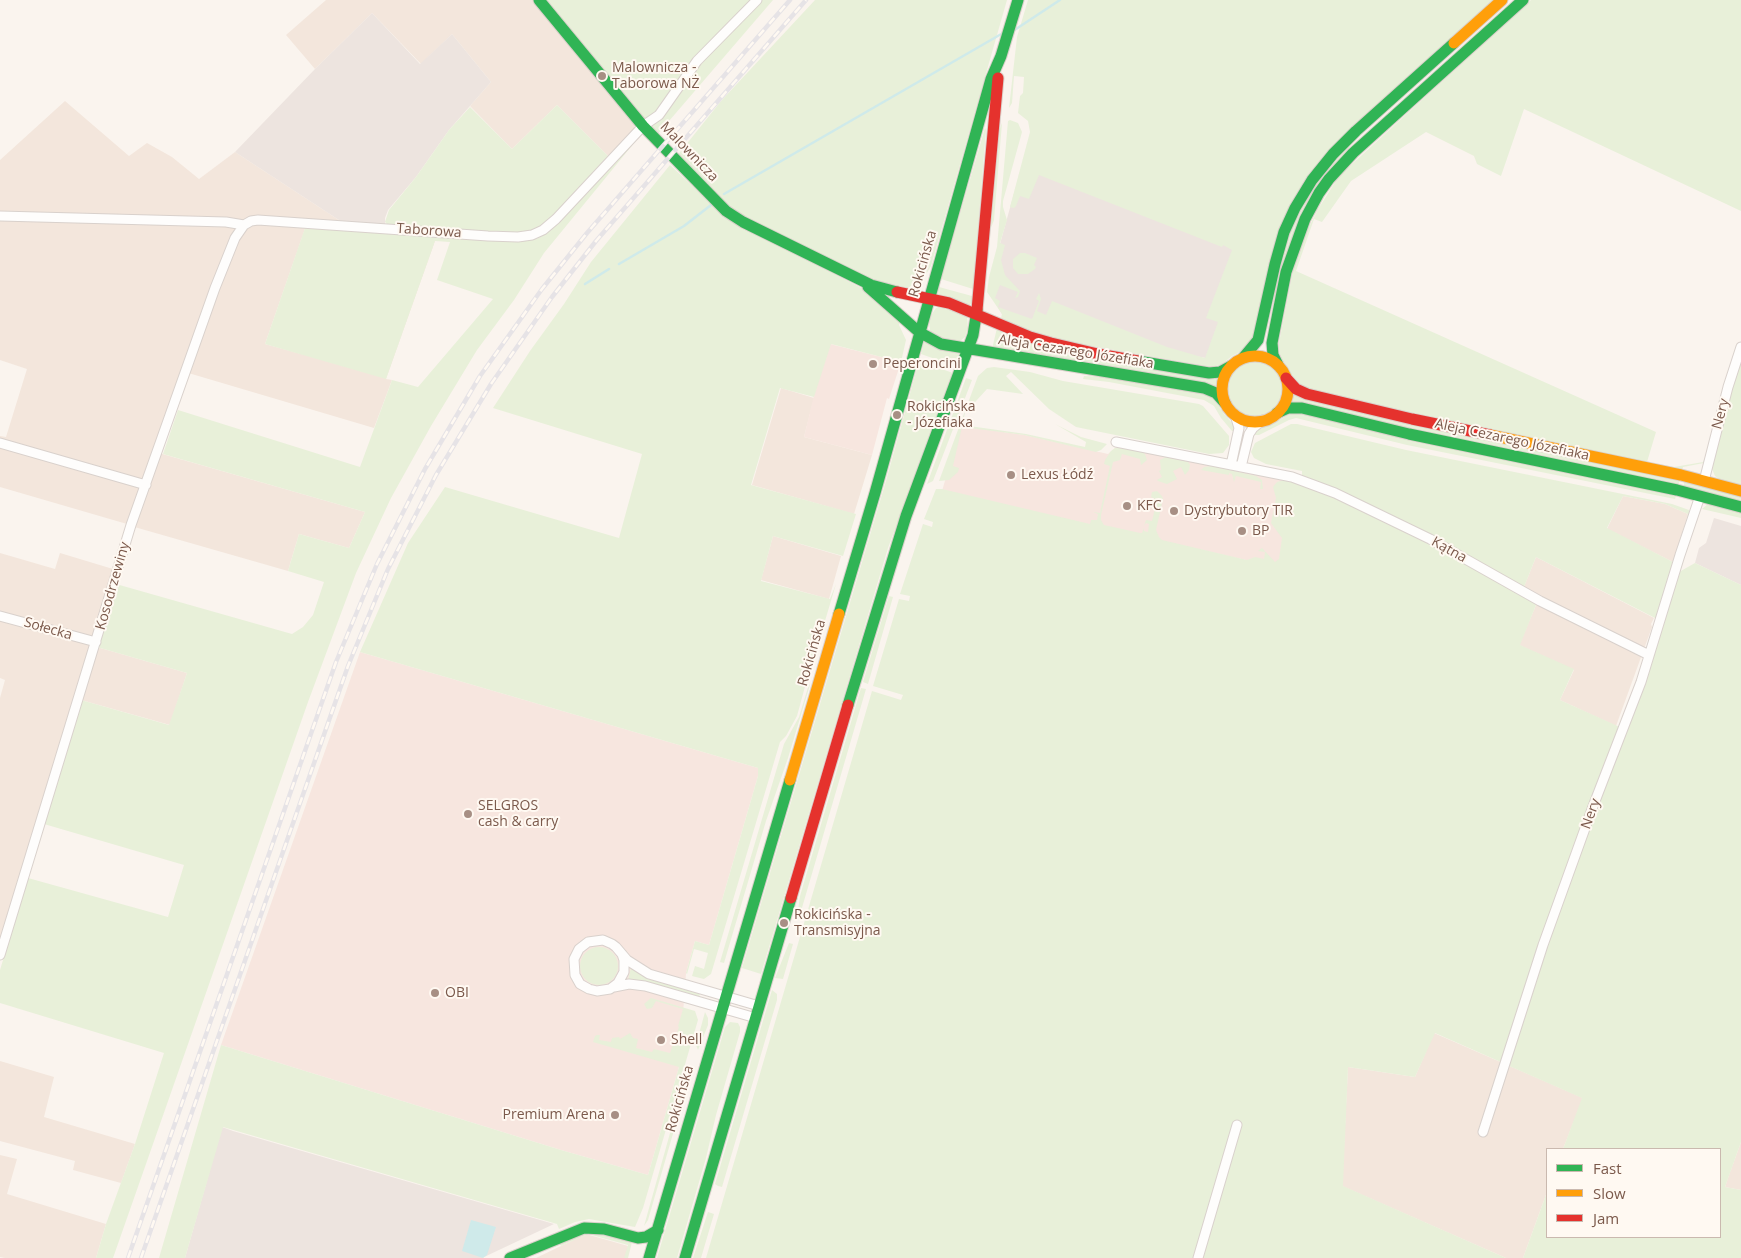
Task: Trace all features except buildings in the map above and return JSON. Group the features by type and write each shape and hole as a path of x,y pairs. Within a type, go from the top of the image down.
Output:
{"main road":[{"name":"Malownicza","path":"539,0 643,126 715,201 732,215 856,278 886,290 929,298"},
{"name":"Rokicińska","path":"649,1258 875,494 991,79 1001,56 1018,0"},
{"path":"1502,0 1356,131 1333,154 1312,180 1284,232 1274,264 1258,340 1251,350 1231,366 1225,374 1222,386 1225,403 1235,415 1251,422 1263,420 1277,413 1283,406 1287,396 1288,386 1286,378 1273,355 1272,343 1286,272 1301,227 1319,193 1329,179 1354,153 1523,0"},
{"name":"Rokicińska","path":"685,1258 892,560 968,350 977,314 993,121 1001,56"},
{"name":"Malownicza","path":"856,278 920,332"},
{"name":"Aleja Cezarego Józefiaka","path":"929,298 949,303 1030,337 1073,349 1208,373 1220,372 1231,366"},
{"name":"Aleja Cezarego Józefiaka","path":"920,332 940,344 968,350 1058,362 1204,388 1216,393 1225,403"},
{"path":"1243,358 1263,357 1278,365"},
{"name":"Aleja Cezarego Józefiaka","path":"1286,378 1296,389 1307,394 1412,419 1704,481 1741,491"},
{"name":"Aleja Cezarego Józefiaka","path":"1277,413 1287,408 1302,408 1409,434 1700,496 1741,507"},
{"path":"510,1258 584,1228 604,1229 638,1238 646,1237 658,1230"},
{"path":"638,1238 643,1243 649,1258"}],"street":[{"name":"Taborowa","path":"0,216 226,222 244,225 258,220 488,236 518,237 532,235 543,230 556,219 643,126 659,115 696,61 757,0"},
{"name":"Kosodrzewiny","path":"0,955 131,525 215,288 235,238 244,225"},
{"name":"Nery","path":"1704,481 1728,387 1741,347"},
{"path":"1231,465 1239,432 1239,425 1235,415"},
{"path":"1241,467 1249,434 1263,420"},
{"name":"Kątna","path":"1116,442 1299,478 1335,493 1430,539 1540,601 1649,655"},
{"path":"0,443 146,485"},
{"name":"Nery","path":"1482,1132 1543,945 1592,809 1641,682 1700,496"},
{"name":"Sołecka","path":"0,616 96,642"},
{"path":"756,1018 645,986 628,984 597,991 580,984 574,975 574,958 583,945 598,940 612,944 632,964 649,974 759,1006"},
{"path":"613,987 618,983 624,972 622,954"},
{"path":"1198,1258 1236,1125"}],"shaded area":[{"path":"326,0 533,0 604,85 633,122 635,129 609,157 557,105 512,149 470,106 491,82 452,34 421,64 372,13 315,69 286,35"},
{"path":"372,13 420,64 452,34 491,82 449,130 416,177 388,210 385,218 385,228 345,224 235,152"},
{"path":"65,101 129,156 147,143 172,157 199,179 235,152 345,224 306,226 265,344 305,355 435,241 386,379 392,380 374,428 185,372 159,453 365,512 349,548 299,534 288,571 131,526 22,879 18,878 0,948 0,698 5,680 0,678 0,553 55,569 60,553 113,569 127,524 0,487 0,436 6,437 27,369 0,360 0,160"},
{"path":"1023,161 1257,253 1215,360 1003,316 988,287"},
{"path":"830,344 901,362 889,399 887,398 872,455 804,437 818,378"},
{"path":"781,388 814,398 804,437 872,455 854,514 752,485"},
{"path":"961,426 1025,435 1108,454 1115,448 1121,447 1297,483 1281,568 942,491"},
{"path":"1623,496 1665,504 1688,514 1673,562 1607,529"},
{"path":"1714,518 1741,526 1741,585 1695,563 1699,548 1706,543"},
{"path":"773,536 841,556 829,599 761,580"},
{"path":"1536,557 1654,618 1616,726 1560,700 1574,670 1519,645 1536,605 1521,594"},
{"path":"97,647 187,673 170,725 81,700"},
{"path":"360,652 758,768 758,776 709,945 695,941 686,973 679,1067 648,1175 221,1045"},
{"path":"1434,1033 1583,1098 1563,1148 1546,1148 1546,1195 1523,1258 1506,1258 1342,1186 1348,1067 1415,1077"},
{"path":"0,1061 54,1077 44,1117 135,1144 121,1183 73,1170 75,1161 0,1141"},
{"path":"222,1127 554,1224 482,1258 185,1258"},
{"path":"1741,1142 1741,1190 1725,1187"},
{"path":"0,1155 17,1159 7,1194 106,1224 96,1258 0,1257"},
{"path":"586,1234 628,1246 625,1258 536,1258"}],"green space":[{"path":"543,0 754,0 694,58 663,106 645,122"},
{"path":"761,0 773,0 657,135 649,127 690,74"},
{"path":"815,0 1007,0 931,266 925,276 907,289 885,285 734,212 677,156 721,101"},
{"path":"1028,0 1494,0 1365,116 1252,340 1242,351 1222,364 1212,367 1063,341 1030,331 1001,318 1002,314 987,292 997,247 1008,121 1010,120 1018,123 1022,132 1003,201 1007,220 1000,243 1005,245 1001,260 1005,275 1020,291 1018,297 1015,298 1018,292 1000,285 995,298 1000,301 998,307 1032,319 1039,301 1036,299 1039,293 1041,299 1037,311 1046,315 1052,301 1167,347 1205,358 1218,322 1206,318 1232,250 1039,175 1029,199 1020,196 1016,206 1014,208 1010,207 1030,132 1028,121 1018,113 1020,96 1023,93 1024,77 1014,76 1012,103 1009,108 1017,37"},
{"path":"1531,0 1741,0 1741,211 1524,109 1501,176 1477,164 1474,156 1426,132 1351,181 1322,222 1314,219 1296,271 1656,432 1647,462 1674,467 1703,462 1704,460 1704,463 1683,467 1682,470 1413,413 1310,389 1302,386 1294,379 1288,367 1281,359 1278,348 1295,260 1308,225 1339,176"},
{"path":"557,105 609,157 563,208 537,229 512,233 389,226 385,222 389,210 416,177 449,130 470,107 512,149"},
{"path":"1002,123 994,220 991,228 1000,128"},
{"path":"985,128 986,130 973,289 941,279"},
{"path":"639,137 544,253 514,300 477,350 431,426 391,498 356,573 308,702 113,1258 96,1258 164,1053 0,1003 0,970 28,878 168,917 184,865 44,824 81,700 169,725 187,673 97,647 116,584 292,634 303,627 313,615 324,582 288,571 299,534 349,548 365,512 163,454 178,410 360,467 392,380 418,387 493,299 437,280 450,242 435,241 386,379 265,344 305,228 519,241 536,239 556,224"},
{"path":"670,165 726,217 867,291 900,320 899,325 906,340 901,362 831,344 814,397 780,388 751,485 856,514 843,556 773,536 761,581 830,599 836,584 808,678 804,677 802,682 806,683 797,716 786,736 780,742 711,974 704,979 692,976 695,966 704,969 708,953 694,949 686,973 695,941 709,945 758,776 758,768 360,652 408,543 445,487 619,538 642,454 493,408 591,262"},
{"path":"1020,253 1037,258 1034,265 1035,269 1028,274 1018,274 1013,268 1013,259"},
{"path":"939,287 972,296 972,303 969,305 939,295 937,293"},
{"path":"941,306 967,317 968,328 965,337 960,341 952,343 931,333 929,322 936,308"},
{"path":"997,328 1218,377 1216,387 992,349"},
{"path":"924,342 959,354 955,366 921,354"},
{"path":"1741,358 1741,485 1719,479 1715,476 1712,469 1731,389"},
{"path":"919,361 953,373 888,548 761,974 742,968 886,481"},
{"path":"1255,362 1265,364 1274,370 1280,379 1282,389 1280,399 1274,408 1265,414 1255,416 1245,414 1236,408 1230,399 1228,389 1230,379 1236,370 1245,364"},
{"path":"994,367 1030,372 1063,381 1199,404 1203,406 1229,436 1229,445 1223,453 1209,454 1076,427 1049,409 1011,372 1006,376 1023,394 987,389 965,413 962,425 1026,434 1085,447 1086,442 1055,424 1081,437 1107,444 1096,452 1024,435 962,427 953,466 959,468 958,472 949,480 939,481 978,376 987,368"},
{"path":"1084,376 1107,377 1212,397 1233,424 1234,431 1221,418 1214,406 1204,400 1083,379"},
{"path":"966,378 972,380 933,481 927,484"},
{"path":"1293,393 1680,479 1678,486 1291,403"},
{"path":"1292,413 1676,495 1675,499 1407,445 1296,418 1259,435 1254,435 1259,429"},
{"path":"1291,424 1406,450 1672,504 1689,510 1690,513 1687,519 1688,514 1665,504 1623,496 1607,528 1673,562 1657,619 1536,557 1524,587 1443,542 1338,490 1302,476 1302,471 1266,464 1254,458 1251,452 1255,443"},
{"path":"1121,447 1142,452 1147,460 1141,465 1140,459 1122,454 1120,460 1113,462 1101,515 1104,525 1140,533 1142,533 1144,528 1144,531 1148,532 1149,524 1146,523 1144,526 1146,520 1152,521 1157,500 1151,497 1152,492 1157,491 1163,499 1156,530 1162,540 1247,560 1255,557 1264,559 1265,552 1258,551 1262,548 1275,562 1279,559 1282,538 1271,523 1276,498 1273,487 1277,482 1284,480 1297,482 1333,495 1392,523 1531,600 1536,605 1520,645 1574,669 1560,700 1622,728 1503,1063 1435,1033 1415,1077 1348,1067 1343,1186 1506,1258 706,1258 872,691 901,700 903,695 873,686 899,599 909,601 910,596 900,594 923,524 932,527 933,522 924,519 936,489 1090,524 1091,520 1097,520 1098,514 1093,512 1100,513 1110,466 1104,464 1105,460 1111,451"},
{"path":"1166,457 1188,462 1190,465 1185,475 1181,467 1173,471 1177,479 1167,484 1157,480 1162,477 1159,471 1161,470 1160,460"},
{"path":"1212,466 1256,476 1262,480 1263,489 1260,489 1261,482 1236,476 1234,482 1232,474 1201,470 1204,467"},
{"path":"1685,481 1741,496 1741,502 1683,487"},
{"path":"1708,504 1741,513 1741,518 1702,509"},
{"path":"1695,563 1741,585 1741,1142 1725,1187 1741,1190 1741,1258 1523,1258 1546,1195 1546,1238 1721,1238 1721,1148 1563,1148 1582,1098 1507,1065 1545,949 1679,572"},
{"path":"889,596 893,597 868,684 863,682"},
{"path":"809,684 788,758 766,821 724,963 720,962 784,744 799,717"},
{"path":"861,688 866,689 799,918 797,918 800,896"},
{"path":"789,943 793,944 783,979 775,978"},
{"path":"599,947 613,952 618,966 613,980 599,985 585,980 580,966 585,952"},
{"path":"631,968 651,979 700,994 699,997 648,982 628,980"},
{"path":"772,990 777,994 777,1000 722,1187 718,1186 715,1184"},
{"path":"651,998 695,1011 698,1020 643,1208 635,1227 589,1219 575,1222 559,1229 557,1224 223,1127 185,1258 159,1258 221,1045 648,1175 679,1067 593,1042 597,1035 600,1035 599,1040 611,1042 612,1038 619,1037 620,1039 630,1033 633,1038 638,1039 636,1048 652,1052 654,1049 670,1053 683,1009 656,1001 652,1008 647,1009 644,1004"},
{"path":"705,1012 708,1018 708,1025 698,1050 696,1045"},
{"path":"730,1022 738,1023 740,1032 677,1258 657,1258 725,1027"},
{"path":"690,1075 648,1220 644,1226 686,1076"},
{"path":"708,1212 714,1214 701,1258 693,1258"},
{"path":"584,1233 604,1233 632,1242 628,1258 624,1258 628,1245 588,1234 561,1246 559,1242 535,1254 532,1253 566,1238"}],"water":[{"path":"471,1220 496,1227 487,1255 483,1258 462,1251"}],"waterway":[{"path":"1013,31 1060,0"},
{"path":"724,194 1003,33"},
{"path":"619,264 684,226 711,205"},
{"path":"585,284 609,269"}],"railway":[{"path":"128,1258 336,662 377,564 425,469 480,376 542,289 587,233 790,0"},
{"path":"141,1258 348,666 388,569 436,475 491,384 552,297 596,241 806,0"}],"traffic: fast":[{"path":"539,0 643,126 726,211 743,222 871,285 897,292"},
{"path":"839,614 875,493 991,79 1001,56 1018,0"},
{"path":"1278,365 1273,355 1272,343 1286,272 1305,219 1319,193 1353,153 1523,0"},
{"path":"1243,358 1258,340 1284,232 1295,208 1312,180 1333,154 1356,131 1454,43"},
{"path":"868,287 919,332 941,344 1204,388 1216,393 1225,403"},
{"path":"848,705 906,516 973,335 977,310"},
{"path":"1138,361 1209,373 1220,372 1231,366"},
{"path":"1277,413 1288,408 1302,408 1409,434 1677,490 1741,507"},
{"path":"649,1258 790,780"},
{"path":"685,1258 791,898"},
{"path":"510,1258 584,1228 604,1229 638,1238 646,1237 658,1230"}],"traffic: slow":[{"path":"1454,43 1502,0"},
{"path":"1255,356 1268,359 1278,366 1285,376 1288,389 1285,402 1278,412 1268,419 1255,422 1242,419 1232,412 1225,402 1222,389 1225,376 1232,366 1242,359 1255,356"},
{"path":"1490,435 1681,475 1741,491"},
{"path":"790,780 839,614"}],"traffic: jam":[{"path":"977,310 998,78"},
{"path":"897,292 949,303 1030,337 1098,354 1138,361"},
{"path":"1286,378 1296,389 1307,394 1490,435"},
{"path":"791,898 848,705"}],"place":[{"name":"Malownicza - Taborowa NŻ","path":"602,76"},
{"name":"Peperoncini","path":"873,364"},
{"name":"Rokicińska - Józefiaka","path":"897,415"},
{"name":"Lexus Łódź","path":"1011,475"},
{"name":"KFC","path":"1127,506"},
{"name":"Dystrybutory TIR","path":"1174,511"},
{"name":"BP","path":"1242,531"},
{"name":"SELGROS cash & carry","path":"468,814"},
{"name":"Rokicińska - Transmisyjna","path":"784,923"},
{"name":"OBI","path":"435,993"},
{"name":"Shell","path":"661,1040"},
{"name":"Premium Arena","path":"615,1115"}]}
